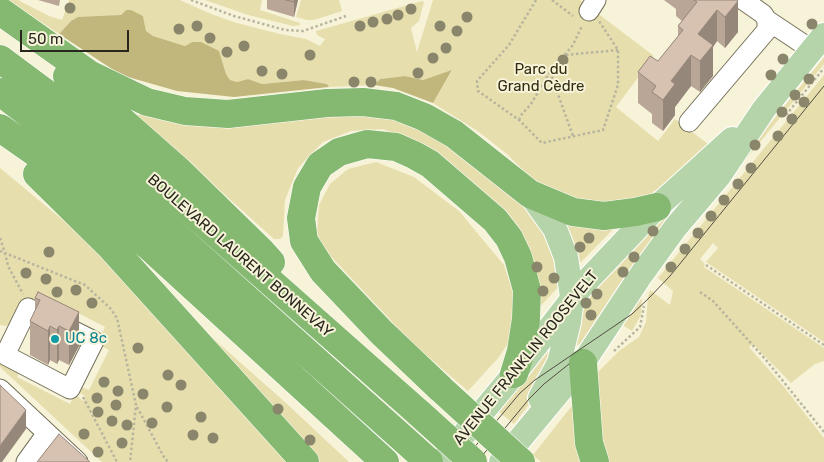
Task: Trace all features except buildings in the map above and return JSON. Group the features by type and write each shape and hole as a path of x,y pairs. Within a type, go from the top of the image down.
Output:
{"highway":[{"path":"0,11 89,74 147,102 185,111 228,114 327,103 363,102 396,106 424,117 454,134 530,194 573,212 604,216 657,207"},
{"path":"0,25 94,96 178,171 262,252 341,344"},
{"name":"BOULEVARD LAURENT BONNEVAY","path":"0,59 86,123 138,166 473,462"},
{"path":"0,92 62,138 144,207 429,462"},
{"path":"0,128 43,158 132,231 384,461"},
{"path":"511,457 381,332 323,271 304,241 301,218 307,187 320,165 339,152 367,144 396,147 414,155 436,170 495,220 508,238 518,257 526,290 526,319 521,351 514,374"},
{"path":"0,145 36,173 111,247 306,462"},
{"path":"583,363 589,443 595,462"}],"main road":[{"name":"AVENUE FRANKLIN ROOSEVELT","path":"511,457 583,363 675,228 718,176 764,109 818,42"},
{"name":"AVENUE FRANKLIN ROOSEVELT","path":"441,462 514,374 572,298 657,207 764,109"},
{"path":"511,457 559,363 569,322 572,298 566,257 555,229 530,194"}],"street":[{"path":"743,0 763,14 767,20 818,42"},
{"path":"689,122 767,30 767,20"},
{"path":"28,308 94,341 70,389 5,355 7,332 28,308"},
{"path":"0,389 78,462"},
{"path":"26,462 47,433"}],"path":[{"path":"191,0 234,16 285,30 303,31 346,16"},
{"path":"536,0 509,45 477,81 478,92 520,120 542,142 603,130 618,85 618,50 592,6"},
{"path":"552,0 578,19 592,6"},
{"path":"520,120 550,72 573,45 592,6"},
{"path":"564,55 618,50"},
{"path":"550,72 573,136"},
{"path":"0,238 8,266 25,296 21,309 26,312"},
{"path":"0,251 5,252"},
{"path":"706,265 824,345"},
{"path":"700,292 713,301 766,360 824,432"},
{"path":"70,389 83,396 117,462"},
{"path":"136,405 169,462"}],"green space":[{"name":"Parc du Grand Cèdre","path":"8,0 18,0 49,16 62,20 69,0 180,0 237,23 306,39 320,46 325,39 317,35 316,31 422,1 424,2 419,21 411,28 417,52 433,0 580,0 654,56 616,107 658,141 675,119 708,144 663,189 654,191 638,205 566,204 530,177 507,154 479,132 433,103 452,71 423,80 405,76 380,79 374,85 329,87 327,84 304,80 262,84 248,79 237,82 230,80 226,74 219,51 192,42 185,46 153,36 146,31 143,16 126,10 121,15 71,21 59,34"},
{"path":"205,0 262,0 260,10 300,23 300,25 293,26 248,15"},
{"path":"301,0 339,0 342,11 314,20 307,20 296,17"},
{"path":"824,57 824,64 729,180 727,177"},
{"path":"824,75 824,342 706,262 718,248 713,243 700,259 705,264 704,267 824,348 824,361 815,364 791,383 753,344 749,347 784,387 824,438 824,462 602,462 591,384 598,372 619,351 639,337 646,322 650,290 670,305 673,291 658,278"},
{"path":"145,112 183,124 230,128 371,113 403,121 438,137 533,210 559,259 562,283 537,310 535,283 432,151 383,129 351,131 323,142 298,168 285,200 283,236 280,239 274,239 137,116"},
{"path":"376,162 414,177 459,211 504,265 515,300 512,337 499,357 468,391 411,342 324,249 317,233 319,205 330,184 348,169"},
{"path":"0,168 70,226 137,292 297,462 102,462 0,367 0,345 20,370 17,377 70,404 75,394 83,401 85,396 76,391 79,386 89,390 109,350 97,344 105,327 55,301 48,315 21,302 10,323 6,326 0,325"},
{"path":"707,173 590,338 570,350 575,307"},
{"path":"558,213 621,221 581,262 576,261"},
{"path":"642,292 641,315 632,331 618,322"},
{"path":"180,309 286,403 349,462 311,462"},
{"path":"562,333 534,398 514,424 498,411"},
{"path":"578,398 588,462 541,462 533,455"}],"shaded area":[{"path":"126,10 131,10 143,16 146,31 153,36 185,46 192,42 201,42 219,51 226,74 230,80 237,82 248,79 262,84 304,80 327,84 329,87 234,97 177,91 121,75 59,34 71,21 78,17 121,15"},
{"path":"452,70 433,103 393,88 374,85 380,79 405,76 423,80"}],"tram line":[{"path":"462,462 520,393 535,380 632,314 648,299 670,276 824,86"},
{"path":"477,462 529,399 569,364"}],"place":[{"name":"UC 8c","path":"55,339"}]}
